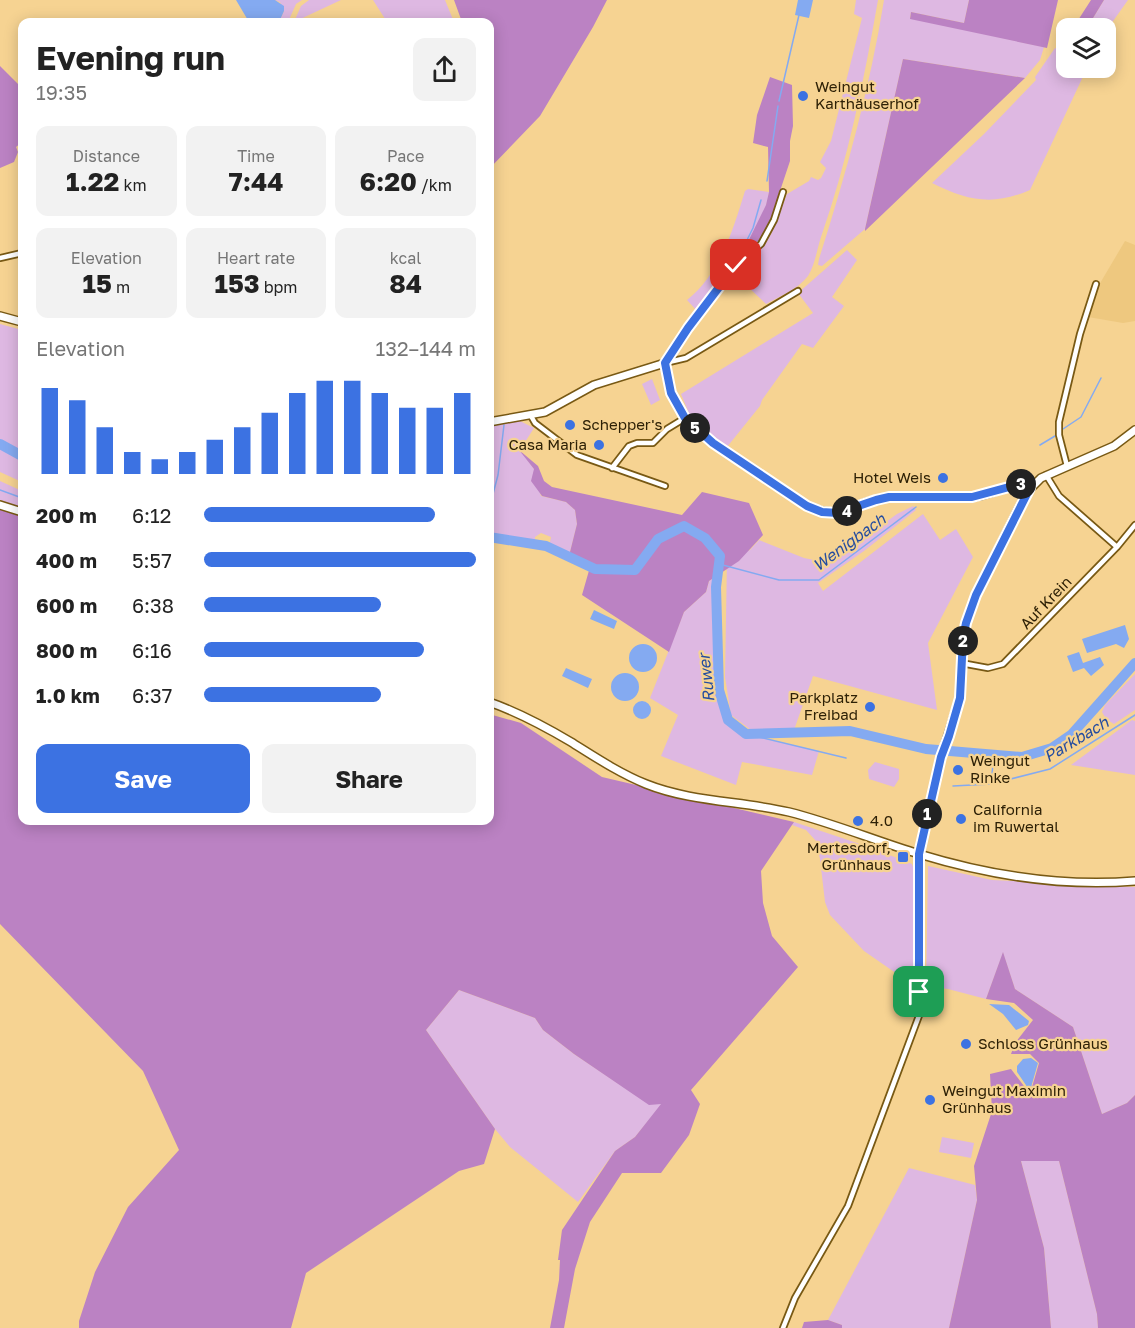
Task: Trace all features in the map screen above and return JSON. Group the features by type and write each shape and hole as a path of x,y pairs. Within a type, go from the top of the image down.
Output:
{"street":[{"path":"783,192 774,220 761,244 736,265 688,328 665,363 671,393 685,418 713,443 812,509 822,512 838,513 883,498 972,497 1020,484 1030,488"},
{"path":"0,258 18,254"},
{"path":"1067,465 1059,435 1059,422 1080,334 1096,284"},
{"path":"494,421 531,416 551,410 594,385 686,358 798,291"},
{"path":"0,316 18,321"},
{"path":"531,416 535,423 577,456 665,486"},
{"path":"612,468 629,446 637,443 653,443 685,418"},
{"path":"783,1328 795,1298 848,1206 920,1013 919,854 941,757 960,698 963,638 971,607 1030,488 1046,475 1114,446 1135,430"},
{"path":"1046,475 1059,496 1117,547"},
{"path":"0,505 18,511"},
{"name":"Auf Krein","path":"961,663 988,668 1003,664 1117,547 1135,525"},
{"path":"494,704 530,718 607,765 650,785 792,813 965,867 1028,878 1093,883 1135,881"}],"shaded area":[{"path":"275,0 302,0 296,4 290,18 281,18 284,11 280,2"},
{"path":"309,0 341,0 303,18 296,18 301,6"},
{"path":"373,0 445,0 452,18 384,18"},
{"path":"454,0 607,0 540,116 494,164 494,18 461,18"},
{"path":"856,0 878,0 861,90 831,208 808,276 794,288 766,304 748,287 759,270 749,259 762,248 771,234 787,194 809,181 811,177 818,180 821,178 826,168 820,162 831,141 862,18 854,14"},
{"path":"884,0 969,0 964,23 911,12 910,18 1044,47 1040,60 1025,78 903,59 865,229 822,266 818,265 819,259 856,131 872,66"},
{"path":"969,0 1058,0 1047,48 910,19 911,12 964,23"},
{"path":"1091,0 1104,0 1093,18 1079,18"},
{"path":"1104,0 1128,0 1115,18 1093,18"},
{"path":"1055,48 1056,78 1082,78 1030,190 992,200 957,194 932,183 984,134 1036,80 1035,77"},
{"path":"903,59 1025,78 865,231 865,229"},
{"path":"0,66 18,84 18,145 16,147 18,152 14,162 0,168"},
{"path":"770,77 792,85 793,126 790,161 768,227 761,239 742,254 766,205 769,192 768,147 753,143 757,115"},
{"path":"748,189 769,192 759,225 741,256 697,311 687,300 717,264 730,236 745,191"},
{"path":"1125,241 1135,245 1135,321 1123,323 1088,317 1099,285"},
{"path":"847,250 857,260 832,297 844,306 813,348 802,344 760,406 727,447 691,418 681,394 813,313 798,293"},
{"path":"0,324 18,329 18,480 0,472"},
{"path":"652,379 660,400 651,405 642,384"},
{"path":"518,420 534,428 520,450 534,469 541,496 566,502 575,510 577,524 569,556 549,547 551,537 541,533 535,537 535,544 494,538 494,426"},
{"path":"519,450 538,466 544,481 552,487 682,515 702,492 749,503 763,535 739,561 709,581 706,592 684,612 669,652 582,595 590,567 569,556 577,524 575,510 566,502 542,496 531,481 534,469"},
{"path":"0,481 18,489 18,507 0,500"},
{"path":"913,506 916,510 864,551 818,583 823,591 923,514 940,540 956,529 973,557 928,643 937,710 813,676 794,730 751,730 731,715 725,677 727,558 750,550 759,540 814,560 839,556 897,514"},
{"path":"0,509 18,516 18,825 494,825 494,715 521,723 602,777 794,822 761,871 763,903 772,936 798,967 691,1090 700,1104 689,1135 661,1173 622,1173 590,1222 575,1269 564,1328 550,1328 559,1280 560,1260 558,1260 562,1230 615,1151 635,1137 661,1104 649,1105 574,1054 543,1030 535,1018 459,990 426,1030 495,1129 484,1164 459,1171 306,1273 291,1328 79,1328 79,1321 95,1272 128,1207 179,1150 143,1071 0,924"},
{"path":"718,575 716,588 719,690 728,719 746,734 819,751 812,775 742,762 736,785 661,756 678,715 650,698 684,612 706,592 709,581"},
{"path":"1135,674 1135,710 1114,724 1106,719 1102,712 1105,705"},
{"path":"1132,720 1135,721 1135,775 1071,765"},
{"path":"875,762 899,769 899,779 894,787 869,779 868,770"},
{"path":"794,822 912,864 915,873 917,978 913,985 864,951 830,915 825,902 816,841 806,830 792,825"},
{"path":"928,866 992,880 1135,887 1135,1095 1127,1103 1102,1114 1073,1027 1015,989 1003,953 986,999 926,986"},
{"path":"1003,952 1015,989 1073,1027 1102,1114 1127,1103 1135,1095 1135,1328 1098,1328 1097,1314 1059,1161 1021,1161 1044,1248 1051,1328 949,1328 977,1200 974,1166 992,1111 990,1074 1011,1069 1030,1094 1039,1063 1030,1054 1011,1054 1015,1043 1033,1020 1014,1003 986,999"},
{"path":"459,990 535,1018 543,1030 574,1054 649,1104 662,1104 635,1137 615,1151 578,1202 510,1147 426,1030"},
{"path":"942,1137 974,1143 971,1158 939,1152"},
{"path":"1021,1161 1059,1161 1097,1314 1098,1328 1051,1328 1044,1248"},
{"path":"909,1168 975,1185 977,1200 949,1328 842,1328 842,1325 828,1320"},
{"path":"828,1320 842,1325 842,1328 802,1328 804,1322"}],"water":[{"path":"236,0 275,0 284,6 281,18 247,18"},
{"path":"798,0 813,0 809,18 795,15"},
{"path":"594,610 617,621 614,629 590,619"},
{"path":"1125,625 1129,639 1124,648 1116,644 1087,653 1082,639"},
{"path":"643,644 653,648 657,658 653,668 643,672 633,668 629,658 633,648"},
{"path":"1079,652 1083,663 1100,657 1104,665 1091,676 1084,668 1073,672 1067,656"},
{"path":"566,668 592,679 588,688 562,676"},
{"path":"625,673 635,677 639,687 635,697 625,701 615,697 611,687 615,677"},
{"path":"642,701 648,704 651,710 648,716 642,719 636,716 633,710 636,704"},
{"path":"989,1004 1009,1005 1029,1021 1028,1025 1016,1030 1003,1014"},
{"path":"1031,1058 1038,1063 1030,1091 1017,1072 1017,1066 1023,1059"}],"waterway":[{"path":"779,101 799,15"},
{"path":"767,181 778,106"},
{"path":"700,305 739,256 753,228 761,200"},
{"name":"Wenigbach","path":"1063,429 1081,417 1101,378"},
{"path":"494,490 504,425"},
{"name":"Wenigbach","path":"1040,445 1055,436"},
{"name":"Ruwer","path":"0,444 18,454"},
{"path":"0,490 18,497"},
{"name":"Wenigbach","path":"719,564 779,580 819,580 916,507"},
{"name":"Ruwer","path":"494,538 546,546 595,569 635,570 658,539 684,526 705,538 720,556 716,587 719,690 728,720 746,734 850,731 926,749 1022,757 1052,748 1071,735 1135,663"},
{"name":"Parkbach","path":"953,786 991,784 1050,769 1135,715"},
{"name":"Parkbach","path":"746,734 846,758"},
{"name":"Parkbach","path":"991,783 994,755"}],"place":[{"name":"Weingut Karthäuserhof","path":"803,96"},
{"name":"Schepper's","path":"570,425"},
{"name":"Casa Maria","path":"599,445"},
{"name":"Hotel Weis","path":"943,478"},
{"name":"Parkplatz Freibad","path":"870,707"},
{"name":"Weingut Rinke","path":"958,770"},
{"name":"California im Ruwertal","path":"961,819"},
{"name":"4.0","path":"858,821"},
{"name":"Mertesdorf, Grünhaus","path":"903,857"},
{"name":"Schloss Grünhaus","path":"966,1044"},
{"name":"Weingut Maximin Grünhaus","path":"930,1100"}],"route":[{"path":"736,265 688,328 665,363 669,388 681,413 713,443 807,506 822,512 843,512 889,497 972,497 987,495 1020,484 1030,488 976,595 966,623 960,698 941,757 919,854 919,992"}]}
